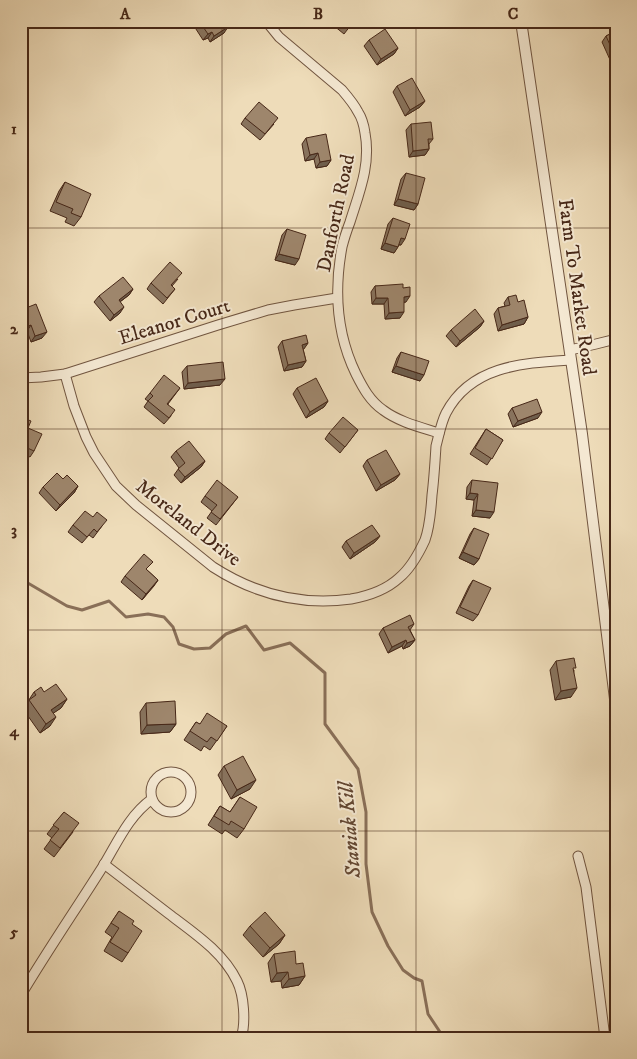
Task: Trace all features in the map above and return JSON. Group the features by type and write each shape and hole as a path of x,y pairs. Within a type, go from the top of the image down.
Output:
{"street":[{"name":"Danforth Road","path":"266,21 279,37 342,90 362,120 367,141 367,164 343,246 338,273 340,328 353,369 368,395 384,411 439,433"},
{"name":"Farm To Market Road","path":"521,21 582,434 616,707"},
{"name":"Eleanor Court","path":"21,378 42,378 66,374 268,310 338,298"},
{"name":"Moreland Drive","path":"66,374 74,406 94,453 105,471 124,495 136,506 226,576 257,590 320,602 370,595 385,588 399,578 410,566 420,550 430,524 436,446 439,433 445,414 466,387 500,369 570,355 616,339"},
{"path":"164,772 177,772 183,775 190,786 190,799 180,810 167,812 161,810 152,799 150,793 153,780 164,772"},
{"path":"21,995 124,830 138,812 152,799"},
{"path":"578,856 586,887 605,1038"},
{"path":"104,864 197,935 224,961 238,981 242,996 244,1014 241,1038"}],"building":[{"path":"199,21 225,21 228,27 214,36 212,32 208,34"},
{"path":"340,21 353,21 348,28"},
{"path":"385,29 398,48 381,59 369,40"},
{"path":"616,31 616,56 615,56 606,36"},
{"path":"412,78 425,101 410,110 397,86"},
{"path":"259,102 278,118 265,134 245,118"},
{"path":"431,122 433,139 428,139 429,149 413,151 411,124"},
{"path":"326,134 331,160 320,162 318,153 310,155 306,138"},
{"path":"406,173 425,178 418,204 398,199"},
{"path":"65,182 91,194 81,217 71,213 73,209 56,202"},
{"path":"393,218 410,224 405,239 401,238 398,247 385,243"},
{"path":"287,229 306,235 299,259 279,254"},
{"path":"170,262 182,273 171,285 175,289 167,298 151,283"},
{"path":"123,277 133,289 119,300 124,307 114,315 99,296"},
{"path":"403,284 403,288 410,287 410,296 404,297 404,312 389,313 388,298 376,298 375,286"},
{"path":"516,295 518,302 524,300 528,317 502,325 498,308 510,305 508,297"},
{"path":"36,304 47,332 35,336 31,325 21,329 21,310"},
{"path":"475,309 484,321 460,341 451,330"},
{"path":"306,335 308,343 302,345 306,361 288,365 282,341"},
{"path":"401,352 429,361 424,375 396,366"},
{"path":"223,362 225,379 188,383 187,366"},
{"path":"164,375 180,388 167,404 175,410 169,418 148,401 153,396 150,393"},
{"path":"316,378 328,401 310,412 297,388"},
{"path":"537,399 542,412 518,421 512,408"},
{"path":"21,417 31,421 28,428 42,434 34,451 21,445"},
{"path":"343,417 358,430 345,447 329,433"},
{"path":"486,429 503,440 492,459 475,448"},
{"path":"189,441 205,461 185,477 178,469 185,463 176,451"},
{"path":"386,450 400,474 381,485 367,460"},
{"path":"57,473 63,479 67,475 78,486 60,505 43,487"},
{"path":"217,480 238,497 220,519 211,512 217,505 205,496"},
{"path":"472,480 498,483 494,512 476,510 478,494 470,493"},
{"path":"85,511 93,517 97,512 107,520 97,532 94,529 87,537 73,525"},
{"path":"372,525 380,536 354,553 346,541"},
{"path":"474,528 489,534 479,559 463,552"},
{"path":"144,554 153,562 146,569 158,580 146,594 125,576"},
{"path":"473,580 491,588 478,615 460,607"},
{"path":"410,615 414,624 408,627 415,640 407,643 406,640 392,647 383,628"},
{"path":"574,658 576,668 573,668 577,688 561,691 556,661"},
{"path":"56,684 67,699 51,710 56,717 46,724 29,700 36,695 34,692 41,687 44,692"},
{"path":"175,701 176,724 147,725 146,703"},
{"path":"207,713 227,726 217,741 211,737 207,742 190,731 196,722 200,724"},
{"path":"243,756 256,780 237,790 224,766"},
{"path":"240,797 257,807 244,829 231,821 229,825 214,816 220,806 230,812"},
{"path":"64,812 79,823 60,848 50,840 59,829 53,825"},
{"path":"119,911 134,921 132,924 142,931 128,953 110,942 119,928 111,923"},
{"path":"265,912 285,935 270,948 250,926"},
{"path":"295,951 296,964 303,963 305,976 289,979 288,972 277,973 274,954"}],"waterway":[{"name":"Staniak Kill","path":"21,579 67,606 82,610 109,601 126,617 148,614 164,617 173,627 179,644 194,649 210,648 226,634 246,626 264,650 290,643 325,673 325,724 358,769 366,812 366,864 372,912 388,946 403,970 422,981 428,1014 444,1038"}]}
